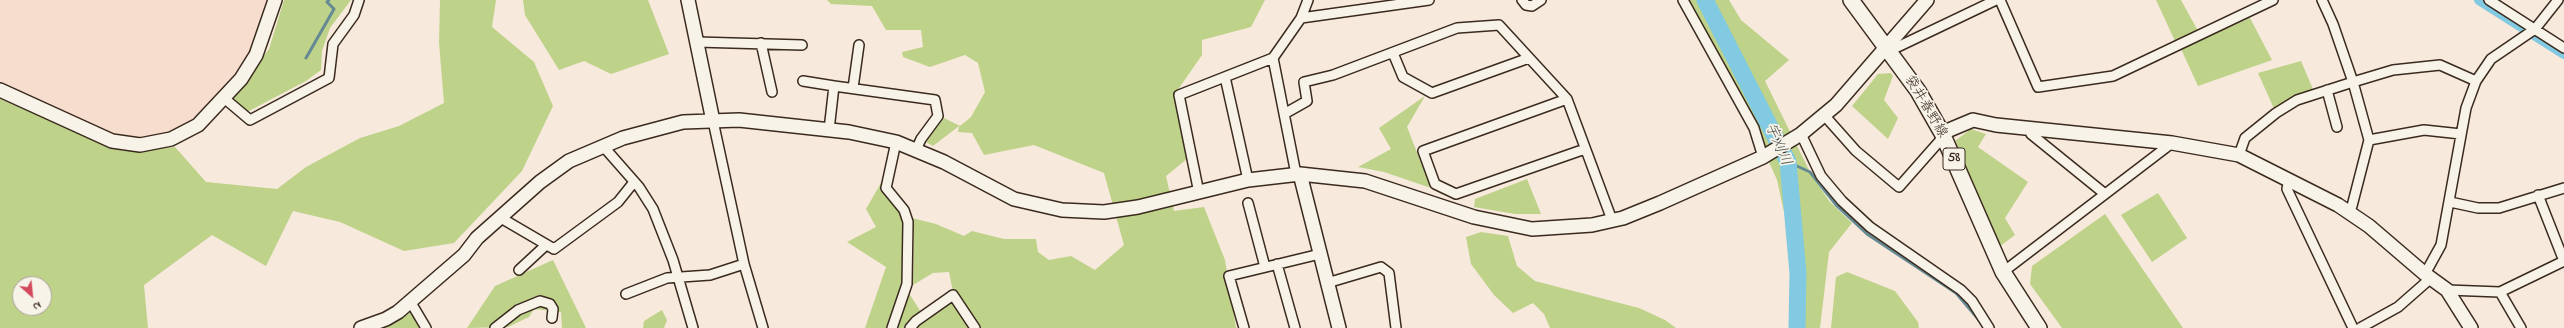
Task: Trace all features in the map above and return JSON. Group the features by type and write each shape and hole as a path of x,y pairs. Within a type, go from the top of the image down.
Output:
{"main road":[{"name":"袋井春野線","path":"1851,0 1886,50 1918,91 1943,135 2003,272 2039,328"}],"street":[{"path":"0,90 112,141 140,145 184,134 198,125 241,79 256,55 274,0"},
{"path":"224,98 250,120 329,78 333,44 354,14 359,0"},
{"path":"688,0 744,264 763,328"},
{"path":"1199,193 1179,95 1272,58 1301,18 1308,0"},
{"path":"1301,18 1429,0"},
{"path":"1522,0 1526,4 1532,6 1541,0"},
{"path":"1683,0 1755,130 1763,156"},
{"path":"361,328 386,319 410,301 464,255 477,238 540,182 569,161 652,128 683,122 739,120 828,130 896,142 916,150 1014,199 1062,210 1104,212 1199,193 1248,180 1298,174 1365,180 1474,217 1532,229 1560,229 1612,220 1660,203 1763,156 1801,134 1836,105 1886,50 1927,0"},
{"path":"1886,50 1996,0 2038,88 2113,76 2273,0"},
{"path":"2322,0 2333,24 2353,82 2369,140 2352,206 2347,212"},
{"path":"2489,0 2564,48"},
{"path":"2360,328 2398,307 2428,276 2441,245 2466,108 2476,81 2491,59 2535,29 2558,0"},
{"path":"1284,114 1307,101 1304,82 1333,75 1457,28 1499,25 1566,99 1612,220"},
{"path":"697,42 802,45"},
{"path":"761,43 772,92"},
{"path":"853,88 859,45"},
{"path":"1393,53 1403,76 1432,93 1529,58"},
{"path":"1272,58 1298,174 1339,328"},
{"path":"2239,155 2246,138 2268,118 2297,100 2327,90 2393,70 2440,65 2476,81"},
{"path":"1225,77 1248,180"},
{"path":"803,81 935,100 938,116 921,139 916,150"},
{"path":"828,130 834,86"},
{"path":"2327,90 2337,127"},
{"path":"1566,99 1423,152 1434,184 1456,194 1585,149"},
{"path":"1824,114 1856,151 1899,187 1943,135 1973,120 2031,129 2172,143 2239,155 2289,179 2369,226 2428,276 2447,290 2471,328"},
{"path":"2031,129 2032,134 2105,194"},
{"path":"2369,140 2424,130 2461,134"},
{"path":"1801,134 1821,176 1842,201 1870,227 1961,290 1972,301 1988,328"},
{"path":"892,328 907,284 908,222 904,210 886,188 896,142"},
{"path":"2003,272 2172,143"},
{"path":"604,146 634,182 653,209 678,277 693,328"},
{"path":"2289,179 2287,189 2353,328"},
{"path":"501,218 554,249 618,202 634,182"},
{"path":"2450,202 2478,208 2499,208 2564,188"},
{"path":"2447,290 2500,292 2564,261 2538,195"},
{"path":"1248,203 1265,266"},
{"path":"519,270 546,244"},
{"path":"1244,328 1229,276 1265,266 1320,254"},
{"path":"626,294 667,278 710,275 744,264"},
{"path":"1277,264 1295,328"},
{"path":"1327,283 1381,267 1389,273 1396,328"},
{"path":"2500,292 2521,328"},
{"path":"910,328 916,321 952,295 975,328"},
{"path":"410,301 426,328"},
{"path":"494,328 518,310 540,301 550,304 553,309 552,318"}],"shaded area":[{"path":"0,0 268,0 253,46 224,89 189,124 145,140 121,137 104,131 0,85"}],"green space":[{"path":"284,0 351,0 330,28 322,51 321,70 306,81 247,112 231,100 269,49"},
{"path":"440,0 496,0 492,27 534,62 553,106 522,171 454,243 404,251 340,222 293,211 266,266 212,235 144,285 148,328 0,328 0,99 123,151 175,147 206,182 277,189 306,167 360,138 399,126 444,103 439,43"},
{"path":"523,0 648,0 669,54 611,74 584,61 559,70 525,15"},
{"path":"827,0 1265,0 1251,27 1202,40 1202,55 1175,94 1187,159 1166,176 1174,211 1204,207 1225,260 1236,328 865,328 886,267 847,242 876,227 866,209 885,176 888,192 901,214 904,238 903,284 921,312 953,292 949,272 933,273 913,285 914,236 912,218 936,224 964,236 972,231 1004,239 1036,239 1038,252 1049,260 1071,256 1095,270 1124,245 1104,173 1034,145 984,155 972,133 958,132 959,126 933,146 926,142 944,118 960,126 971,117 985,92 978,63 965,55 930,67 903,57 902,52 923,47 921,30 886,30 872,6 831,4"},
{"path":"1687,0 1729,0 1741,20 1789,60 1765,81 1810,172 1829,201 1852,223 1829,252 1820,328 1789,328 1793,296 1788,230 1777,180 1754,128"},
{"path":"2156,0 2181,0 2198,31 2175,41"},
{"path":"2250,18 2272,60 2198,86 2181,49"},
{"path":"2301,61 2315,94 2276,113 2258,73"},
{"path":"1891,73 1893,76 1884,100 1898,118 1888,139 1852,106 1878,74"},
{"path":"1425,96 1407,127 1431,188 1384,172 1358,167 1391,149 1379,128"},
{"path":"1971,129 1986,134 1978,147 2028,182 2005,218 2015,235 1999,247 1955,141"},
{"path":"1527,179 1541,214 1515,214 1474,207 1475,199"},
{"path":"2158,193 2187,238 2152,262 2121,215"},
{"path":"2105,214 2183,328 2062,328 2030,284 2032,266"},
{"path":"1481,232 1508,236 1517,266 1535,281 1639,308 1665,320 1676,328 1550,328 1544,314 1533,303 1513,313 1494,295 1471,264 1466,237"},
{"path":"553,260 586,328 562,328 561,312 534,309 529,317 508,327 467,328 495,286"},
{"path":"1847,272 1895,291 1918,322 1919,328 1831,328 1836,277"},
{"path":"662,310 667,320 664,328 643,328 644,321"},
{"path":"411,312 419,328 384,328 391,325"}],"waterway":[{"path":"306,58 334,9 327,2 329,0"},
{"name":"宇刈川","path":"1705,0 1788,162 1798,273 1797,328"},
{"path":"2479,0 2564,54"},
{"path":"1788,162 1810,172 1837,206 1867,234 1956,293 1979,320"}]}
